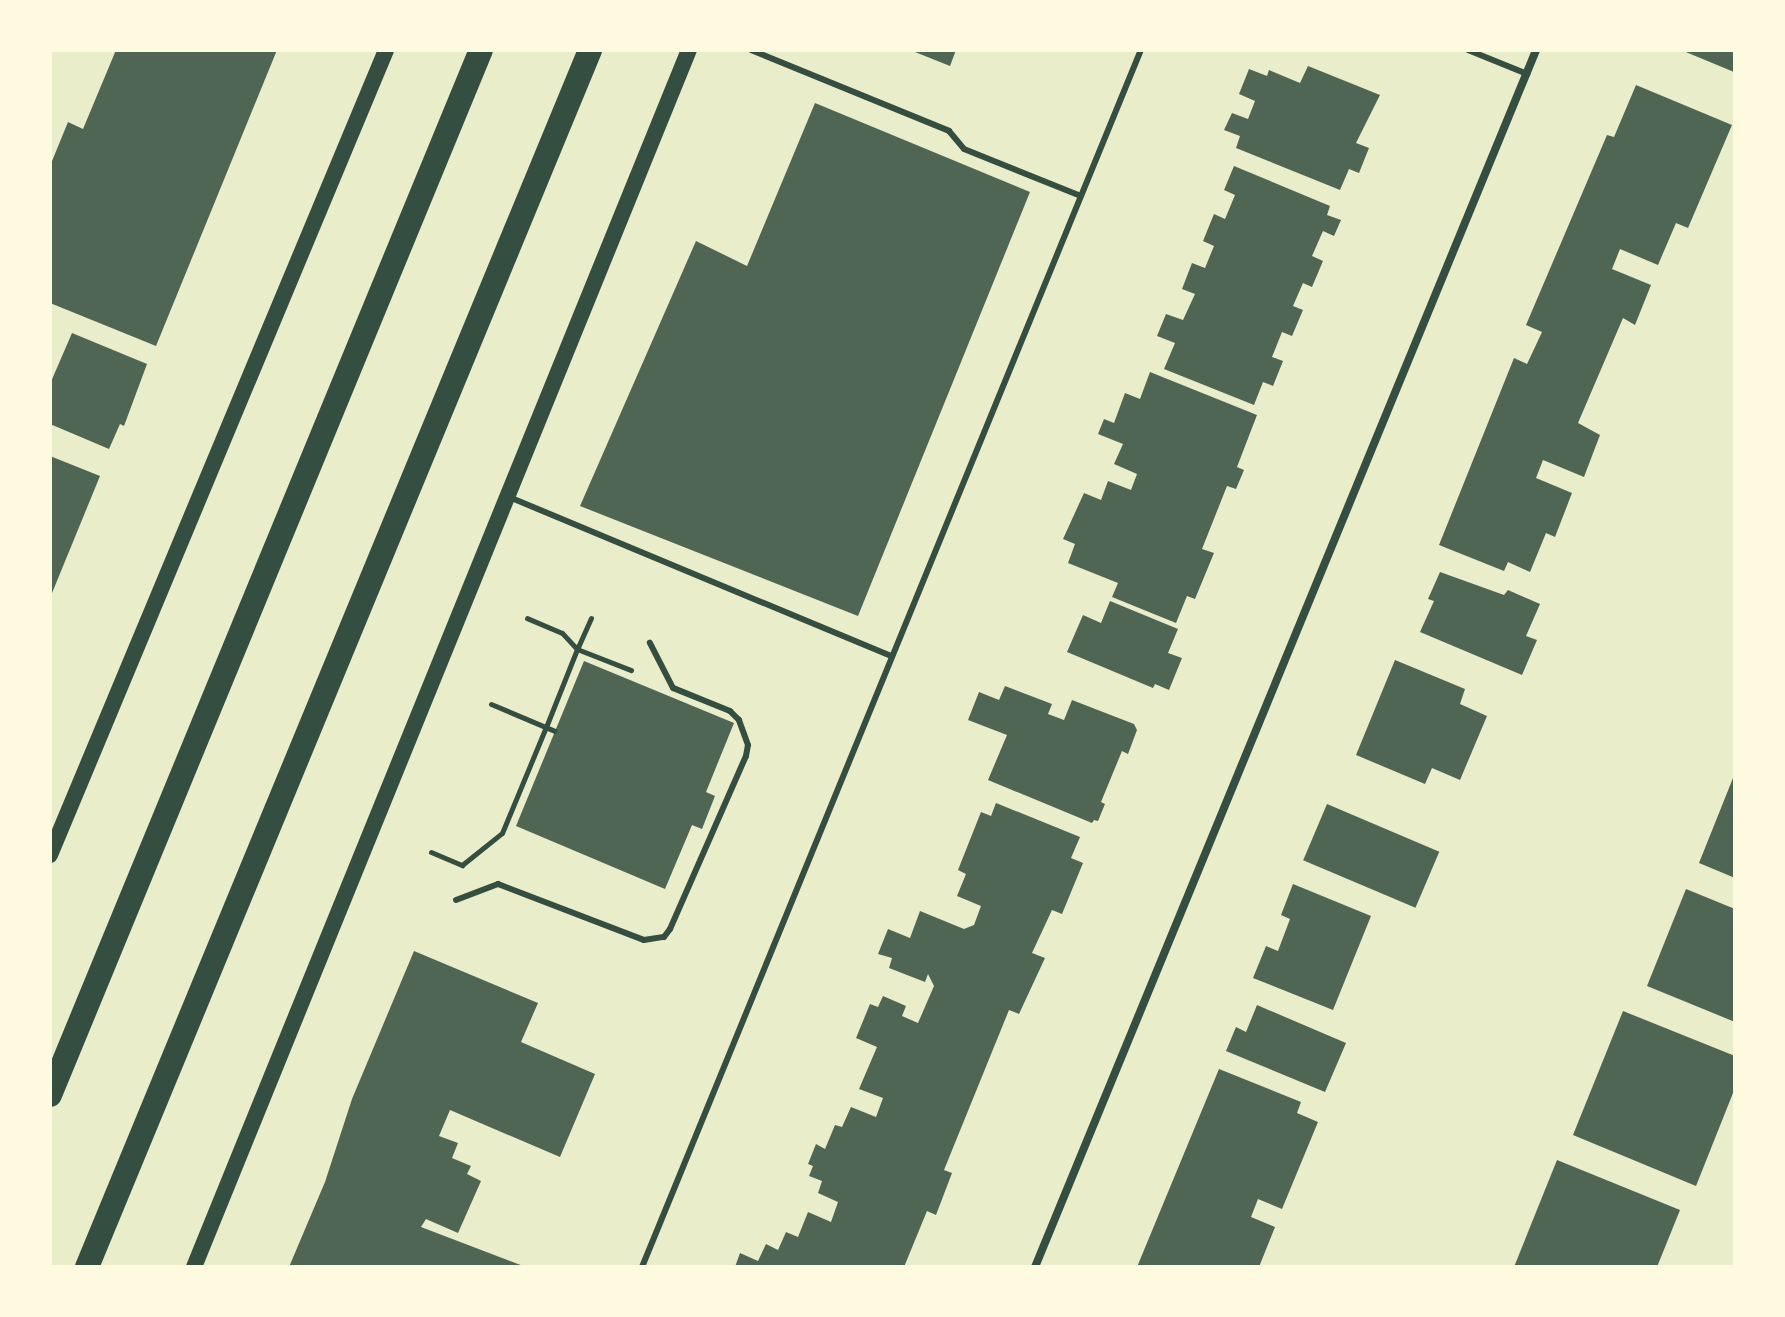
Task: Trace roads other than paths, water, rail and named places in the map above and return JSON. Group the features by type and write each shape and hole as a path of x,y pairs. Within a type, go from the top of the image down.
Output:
{"highway":[{"path":"50,1095 481,50"},
{"path":"87,1267 590,50"}],"main road":[{"path":"50,855 386,50"},
{"path":"194,1267 689,50"}],"street":[{"path":"1035,1267 1536,50"}],"lane":[{"path":"751,50 949,131 964,149 1081,196"},
{"path":"642,1267 1141,50"},
{"path":"1468,50 1527,74"},
{"path":"509,497 891,656"},
{"path":"456,900 498,884 644,940 664,937 746,756 748,745 739,720 730,711 673,688 650,643"}]}
